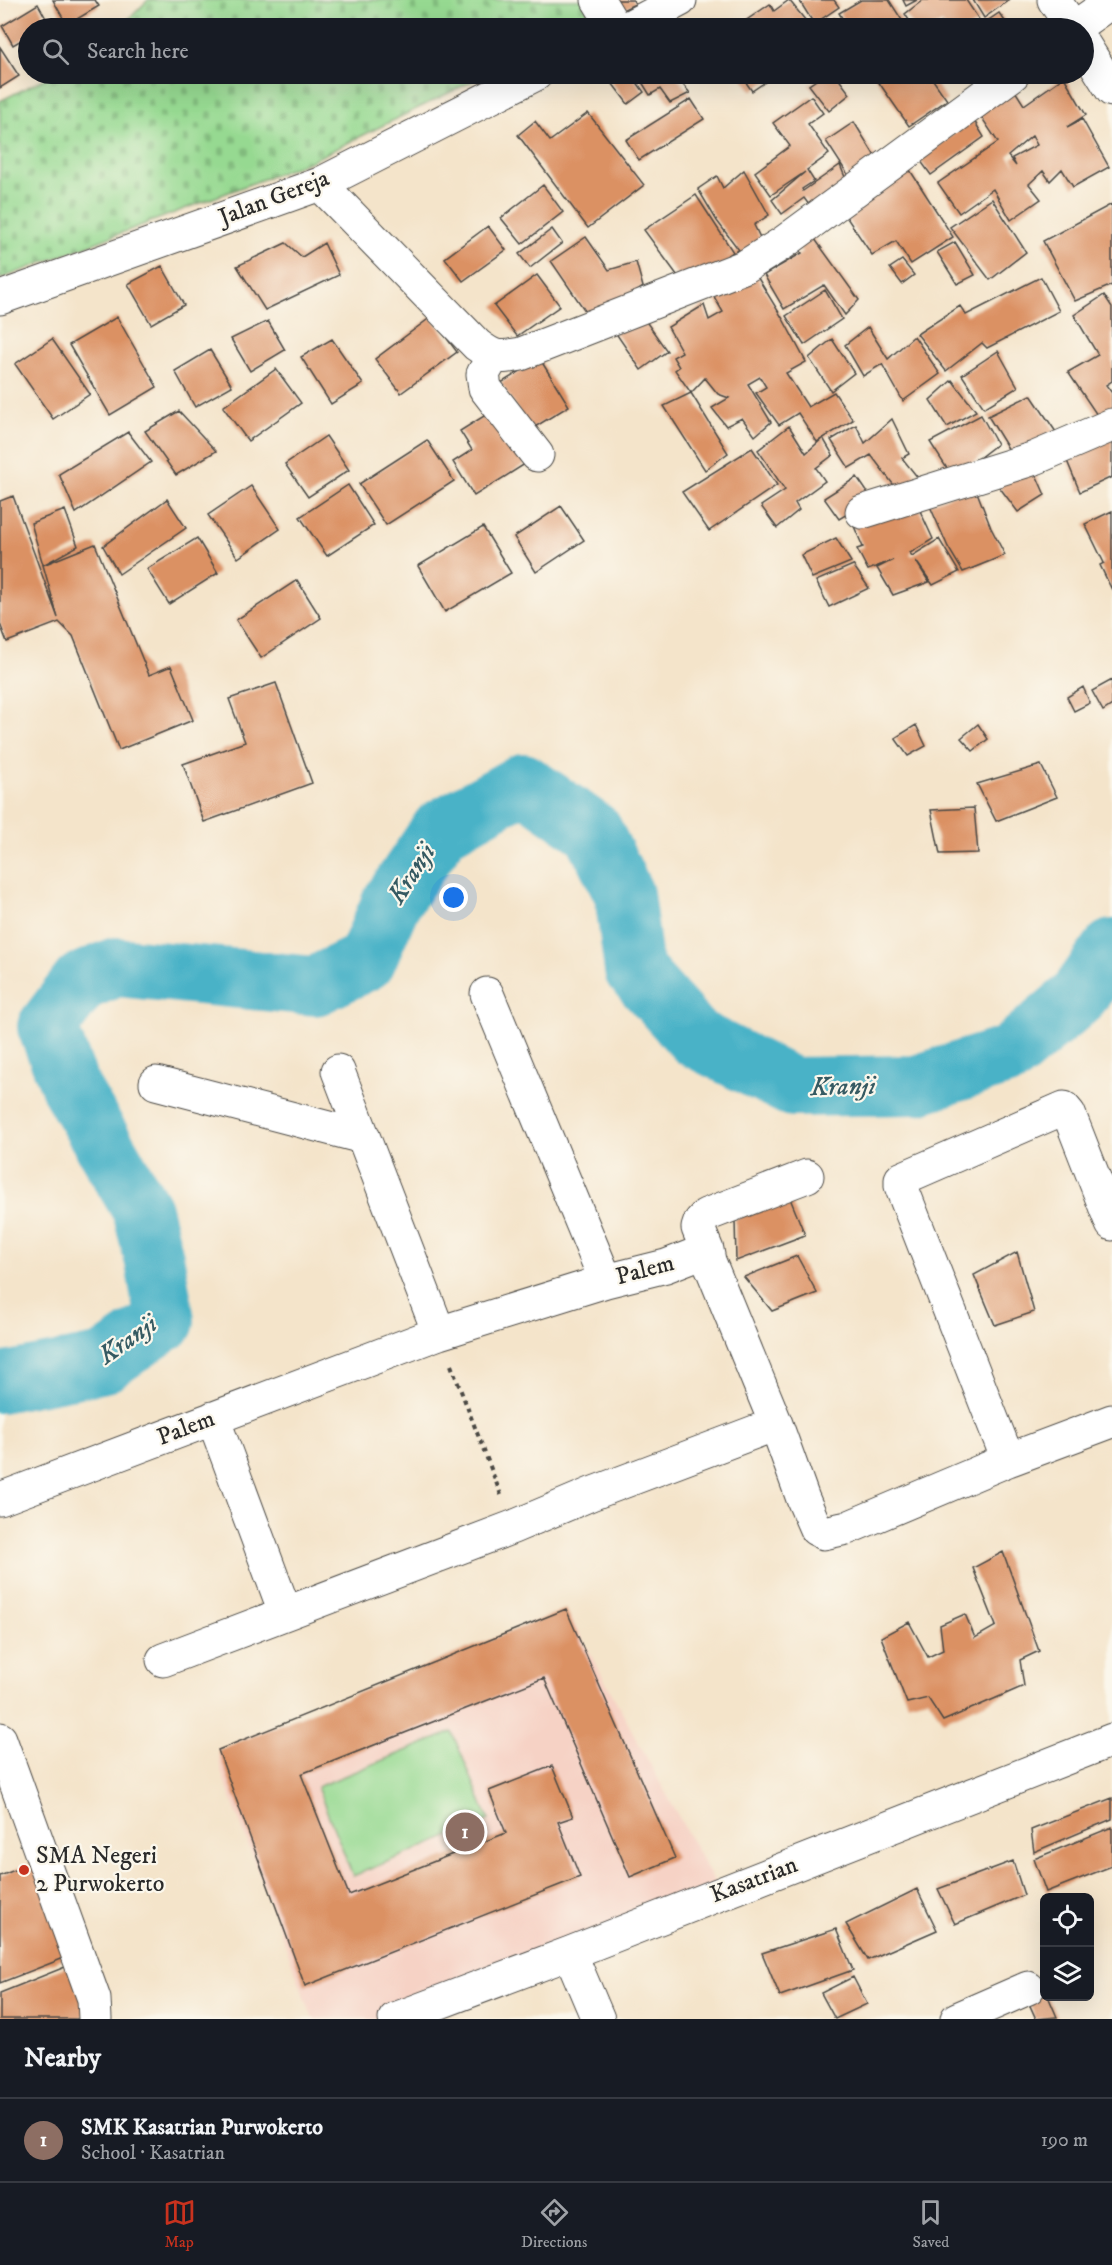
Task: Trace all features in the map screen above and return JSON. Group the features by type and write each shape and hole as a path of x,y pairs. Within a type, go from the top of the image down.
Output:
{"street":[{"path":"598,0 609,18"},
{"path":"646,18 680,0"},
{"path":"1054,0 1067,18"},
{"path":"1088,18 1112,1"},
{"path":"1094,62 1112,90"},
{"name":"Jalan Gereja","path":"0,298 320,184 516,84"},
{"path":"320,184 477,345 493,357 521,354 746,266 783,243 999,84"},
{"path":"493,357 483,374 485,388 537,455"},
{"path":"862,512 1035,458 1112,425"},
{"path":"487,994 606,1281"},
{"path":"338,1071 439,1333"},
{"path":"156,1083 363,1137"},
{"path":"1008,1460 901,1186 901,1179 1064,1108 1069,1114 1112,1224"},
{"path":"707,1250 698,1228 706,1215 807,1176"},
{"name":"Palem","path":"0,1499 439,1333 606,1281 666,1266 707,1250 709,1262 776,1424 816,1529 824,1533 847,1527 1008,1460 1112,1421"},
{"path":"213,1418 285,1612"},
{"path":"163,1660 776,1424"},
{"path":"0,1739 94,1999 95,2019"},
{"name":"Kasatrian","path":"395,2019 452,2009 570,1953 1112,1740"},
{"path":"570,1953 598,2019"},
{"path":"957,2019 1028,1988"}],"path":[{"path":"439,1333 513,1527"}],"shaded area":[{"path":"566,1609 720,1893 395,2019 313,2019 221,1771 218,1750"}],"green space":[{"path":"148,0 583,0 588,11 584,18 130,18"},
{"path":"34,84 467,84 311,161 0,279 0,101"},
{"path":"452,1732 489,1820 353,1876 317,1787"}],"building":[{"path":"53,0 95,0 99,6 79,18 63,18"},
{"path":"607,0 633,0 635,4 614,14"},
{"path":"789,0 804,18 750,18 770,4 774,11"},
{"path":"799,0 834,0 839,7 823,18 810,18"},
{"path":"861,0 889,0 901,18 842,18 839,13"},
{"path":"903,0 917,0 906,6"},
{"path":"923,0 966,0 978,18 908,18 905,14"},
{"path":"973,0 1009,0 984,18"},
{"path":"38,4 46,18 18,18 18,42 13,45 2,26"},
{"path":"999,13 1003,18 992,18"},
{"path":"0,47 18,77 0,88"},
{"path":"613,84 638,84 644,92 628,104"},
{"path":"643,84 682,84 690,93 670,103 660,89 650,95"},
{"path":"747,84 762,84 752,91"},
{"path":"842,84 850,94 829,111 809,85"},
{"path":"880,84 936,84 947,100 909,126"},
{"path":"1054,84 1068,84 1086,115 1067,127 1082,119 1109,167 1073,187 1062,169 1050,181 1043,171 1029,184 1041,199 1011,220 993,189 959,213 938,183 998,142 978,112 1012,86 1024,105","holes":["1032,136 1037,145 1012,158 1016,166 1008,156"]},
{"path":"811,96 823,113 808,124 829,154 807,170 814,181 802,189 803,191 840,165 847,182 812,209 804,198 782,214 772,200 805,172 771,195 755,172 790,146 773,123"},
{"path":"691,99 704,119 639,160 626,140"},
{"path":"588,113 644,185 588,228 518,135 535,121 550,141"},
{"path":"973,119 984,137 931,175 920,160"},
{"path":"854,122 878,161 852,181 826,141"},
{"path":"906,164 953,237 911,264 896,241 872,255 845,215"},
{"path":"744,170 769,215 754,225 764,246 683,283 644,230 696,195 733,252 724,258 739,250 717,221 698,189 717,176 723,188"},
{"path":"543,185 563,212 522,244 501,218"},
{"path":"992,199 1026,252 990,280 950,227"},
{"path":"1112,204 1112,285 1075,301 1043,241"},
{"path":"488,226 506,250 463,281 445,258"},
{"path":"552,229 562,243 530,268 519,254"},
{"path":"812,235 859,300 845,315 824,285 784,309 764,275 802,253 796,245"},
{"path":"586,237 609,270 636,262 643,287 592,321 551,261"},
{"path":"955,242 975,275 957,284 937,252"},
{"path":"286,243 302,257 324,243 339,275 265,310 237,266"},
{"path":"902,260 914,275 902,284 890,268"},
{"path":"162,266 184,305 151,324 128,284"},
{"path":"753,270 806,362 786,373 808,407 834,392 853,420 817,442 798,413 779,425 756,393 766,387 760,377 748,384 771,422 755,436 742,418 726,426 712,408 729,398 718,394 705,378 691,393 675,370 679,367 673,357 682,352 668,327 704,305 709,320 723,312 713,295"},
{"path":"537,275 560,306 517,336 494,306"},
{"path":"1041,277 1059,311 987,348 982,343 946,371 917,334 960,306 966,315"},
{"path":"825,290 842,319 804,345 786,316"},
{"path":"1104,295 1112,307 1112,381 1106,385 1112,393 1112,413 1101,421 1068,372 1098,355 1074,315"},
{"path":"640,313 667,351 641,370 615,332"},
{"path":"117,317 157,387 110,415 69,345"},
{"path":"431,317 457,352 401,393 375,359"},
{"path":"268,321 285,350 250,371 231,339"},
{"path":"868,327 888,359 914,336 940,374 903,401 882,364 863,376 845,345"},
{"path":"52,339 90,394 53,419 15,364"},
{"path":"332,339 363,384 331,404 301,357"},
{"path":"832,339 854,373 831,391 809,358"},
{"path":"210,350 232,386 195,407 175,371"},
{"path":"998,351 1018,387 984,408 962,375"},
{"path":"540,359 569,406 530,430 501,383"},
{"path":"276,369 301,403 248,441 223,407"},
{"path":"952,380 976,411 947,427 930,400"},
{"path":"691,393 728,453 705,470 664,406"},
{"path":"1031,395 1058,435 1012,455 988,416"},
{"path":"179,411 216,451 176,475 145,431"},
{"path":"492,411 525,464 474,496 453,462 472,450 460,431"},
{"path":"981,415 997,444 953,478 930,442"},
{"path":"892,419 909,454 902,458 923,484 902,496 871,455 849,468 831,440 856,425 865,443"},
{"path":"789,426 806,453 823,438 833,455 816,468 825,481 795,503 799,510 777,528 761,506 785,490 758,450"},
{"path":"128,432 151,462 76,513 59,474"},
{"path":"1112,434 1112,477 1080,492 1065,456"},
{"path":"326,436 349,470 308,497 285,464"},
{"path":"427,440 454,481 386,525 359,484"},
{"path":"752,448 777,485 709,531 682,492"},
{"path":"1031,463 1045,495 1018,512 994,480"},
{"path":"857,477 872,499 839,519 824,498"},
{"path":"348,485 374,525 327,556 300,517"},
{"path":"251,486 280,529 238,558 208,515"},
{"path":"975,487 991,528 1005,555 963,572 948,547 929,504"},
{"path":"13,496 58,618 43,565 95,544 149,675 171,666 193,720 119,750 73,636 59,622 7,642 0,624 0,501"},
{"path":"167,499 186,528 119,574 103,546"},
{"path":"916,502 933,539 910,553 912,556 939,539 959,572 933,585 916,561 929,582 893,595 877,568 893,560 868,570 857,549 863,547 853,524"},
{"path":"561,506 584,540 536,572 514,537"},
{"path":"65,510 78,546 43,565 31,523"},
{"path":"1112,511 1112,590 1100,565 1104,563 1085,524"},
{"path":"483,527 511,573 445,612 418,566"},
{"path":"197,538 218,573 169,604 147,569"},
{"path":"836,538 851,562 812,578 801,555"},
{"path":"853,565 869,588 829,607 816,581"},
{"path":"297,580 321,618 261,658 236,620"},
{"path":"1112,680 1112,705 1103,711 1092,691"},
{"path":"276,683 312,783 204,822 183,764 245,742 229,699"},
{"path":"1083,687 1090,703 1074,711 1067,697"},
{"path":"978,724 988,739 973,751 961,738"},
{"path":"916,725 926,746 908,756 895,738"},
{"path":"1041,765 1057,797 996,821 977,784"},
{"path":"974,808 978,853 940,854 931,810"},
{"path":"787,1191 805,1235 736,1261 735,1220"},
{"path":"1017,1252 1034,1312 995,1325 974,1275"},
{"path":"797,1256 817,1293 772,1311 744,1277"},
{"path":"1003,1552 1039,1651 1020,1660 1024,1686 943,1721 928,1698 907,1703 881,1637 909,1622 928,1657 943,1650 940,1625 965,1614 975,1638 996,1626 973,1568"},
{"path":"566,1609 675,1858 630,1877 544,1678 301,1774 349,1895 506,1833 489,1791 552,1766 573,1817 558,1822 580,1877 305,1986 218,1750"},
{"path":"1112,1798 1112,1819 1034,1852 1031,1830"},
{"path":"1112,1827 1112,1866 1046,1892 1034,1859"},
{"path":"44,1858 82,1951 0,1983 0,1876"},
{"path":"1013,1861 1024,1895 955,1924 938,1889"},
{"path":"917,1889 937,1930 868,1960 846,1924"},
{"path":"836,1929 853,1970 780,1996 762,1953"},
{"path":"75,1963 94,2012 77,2019 0,2019 0,1993"},
{"path":"853,1977 867,2004 835,2019 821,1993"},
{"path":"1040,1992 1040,2001 1050,2001 1057,2017 1036,2019 1027,1999"}],"waterway":[{"name":"Kranji","path":"0,1383 104,1363 165,1321 155,1262 142,1210 72,1090 47,1027 81,982 116,967 315,986 366,961 391,903 441,829 523,783 593,831 624,894 634,970 695,1038 792,1087 916,1085 1010,1055 1077,998 1112,949"}],"place":[{"name":"SMK Kasatrian Purwokerto","path":"465,1832"},
{"name":"SMA Negeri 2 Purwokerto","path":"24,1870"}]}
